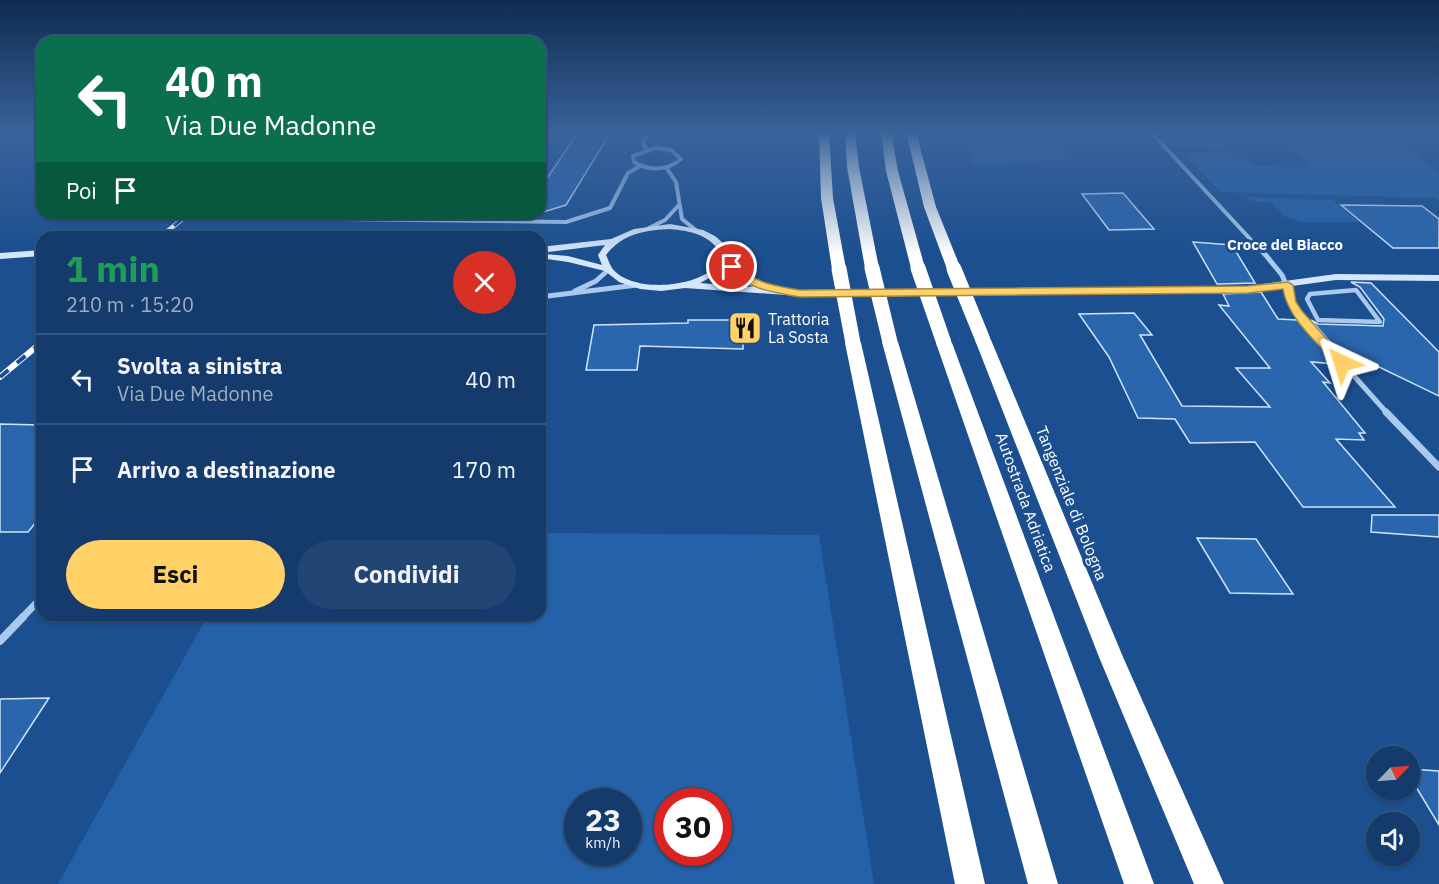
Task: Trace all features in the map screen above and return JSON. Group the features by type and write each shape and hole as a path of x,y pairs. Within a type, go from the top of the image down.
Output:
{"highway":[{"path":"826,173 827,198 853,343 970,884"},
{"path":"854,173 872,268 890,342 1043,884"},
{"name":"Autostrada Adriatica","path":"893,173 918,268 944,343 1139,884"},
{"name":"Tangenziale di Bologna","path":"921,173 930,207 954,270 1111,657 1209,884"}],"main road":[{"path":"546,249 611,242 632,232 677,227 697,231 714,239 721,245 726,257 743,277 773,291"},
{"path":"607,270 602,255 611,242"},
{"path":"0,256 36,253"},
{"path":"546,257 568,259 607,270 616,278 653,288 682,285 800,293 1248,289 1335,278 1439,278"},
{"path":"682,285 714,273 726,257"}],"street":[{"path":"336,219 561,222 610,208 628,173"},
{"path":"670,173 676,182 678,206 682,219 697,231"},
{"path":"1190,173 1239,224 1288,285 1291,302 1298,313 1439,467"},
{"path":"647,229 665,220 678,206"},
{"path":"551,297 586,287 607,270"},
{"path":"546,297 637,285"},
{"path":"1356,290 1380,322 1318,320 1307,299 1310,294 1356,290"},
{"path":"0,641 36,603"}],"shaded area":[{"path":"1202,173 1439,173 1439,201 1435,198 1220,192"},
{"path":"1246,197 1333,200 1359,222 1302,222 1284,216 1271,202 1256,202"},
{"path":"546,533 819,535 874,884 58,884 205,621 546,621"}],"building":[{"path":"550,173 586,173 566,205 546,211 546,180"},
{"path":"1123,193 1154,229 1109,230 1082,194"},
{"path":"1341,205 1422,206 1439,219 1439,248 1393,248"},
{"path":"1193,242 1232,245 1255,283 1217,284"},
{"path":"1351,282 1371,283 1439,352 1439,396 1377,366 1350,365 1311,320 1318,324 1383,326 1384,319 1360,287"},
{"path":"1261,292 1278,319 1297,320 1337,364 1311,362 1330,383 1323,382 1365,433 1359,433 1364,440 1336,439 1395,507 1303,507 1255,442 1190,443 1175,419 1138,418 1109,357 1079,314 1134,313 1152,335 1140,335 1182,406 1270,407 1236,368 1270,368 1219,305 1229,306 1223,294"},
{"path":"688,320 743,320 743,349 640,346 637,370 586,370 594,325 688,323"},
{"path":"0,424 36,425 36,522 28,532 0,532"},
{"path":"1372,515 1439,515 1439,537 1371,532"},
{"path":"1197,538 1256,539 1293,594 1230,593"},
{"path":"49,698 0,773 0,699"},
{"path":"1420,770 1439,771 1439,825 1420,794"}],"railway":[{"path":"168,231 182,219"},
{"path":"0,377 36,347"}],"place":[{"name":"Trattoria La Sosta","path":"745,328"}],"district":[{"name":"Croce del Biacco","path":"1285,245"}],"route":[{"path":"732,267 743,277 761,287 773,291 800,293 1248,289 1288,285 1291,302 1298,313 1342,363"}]}
